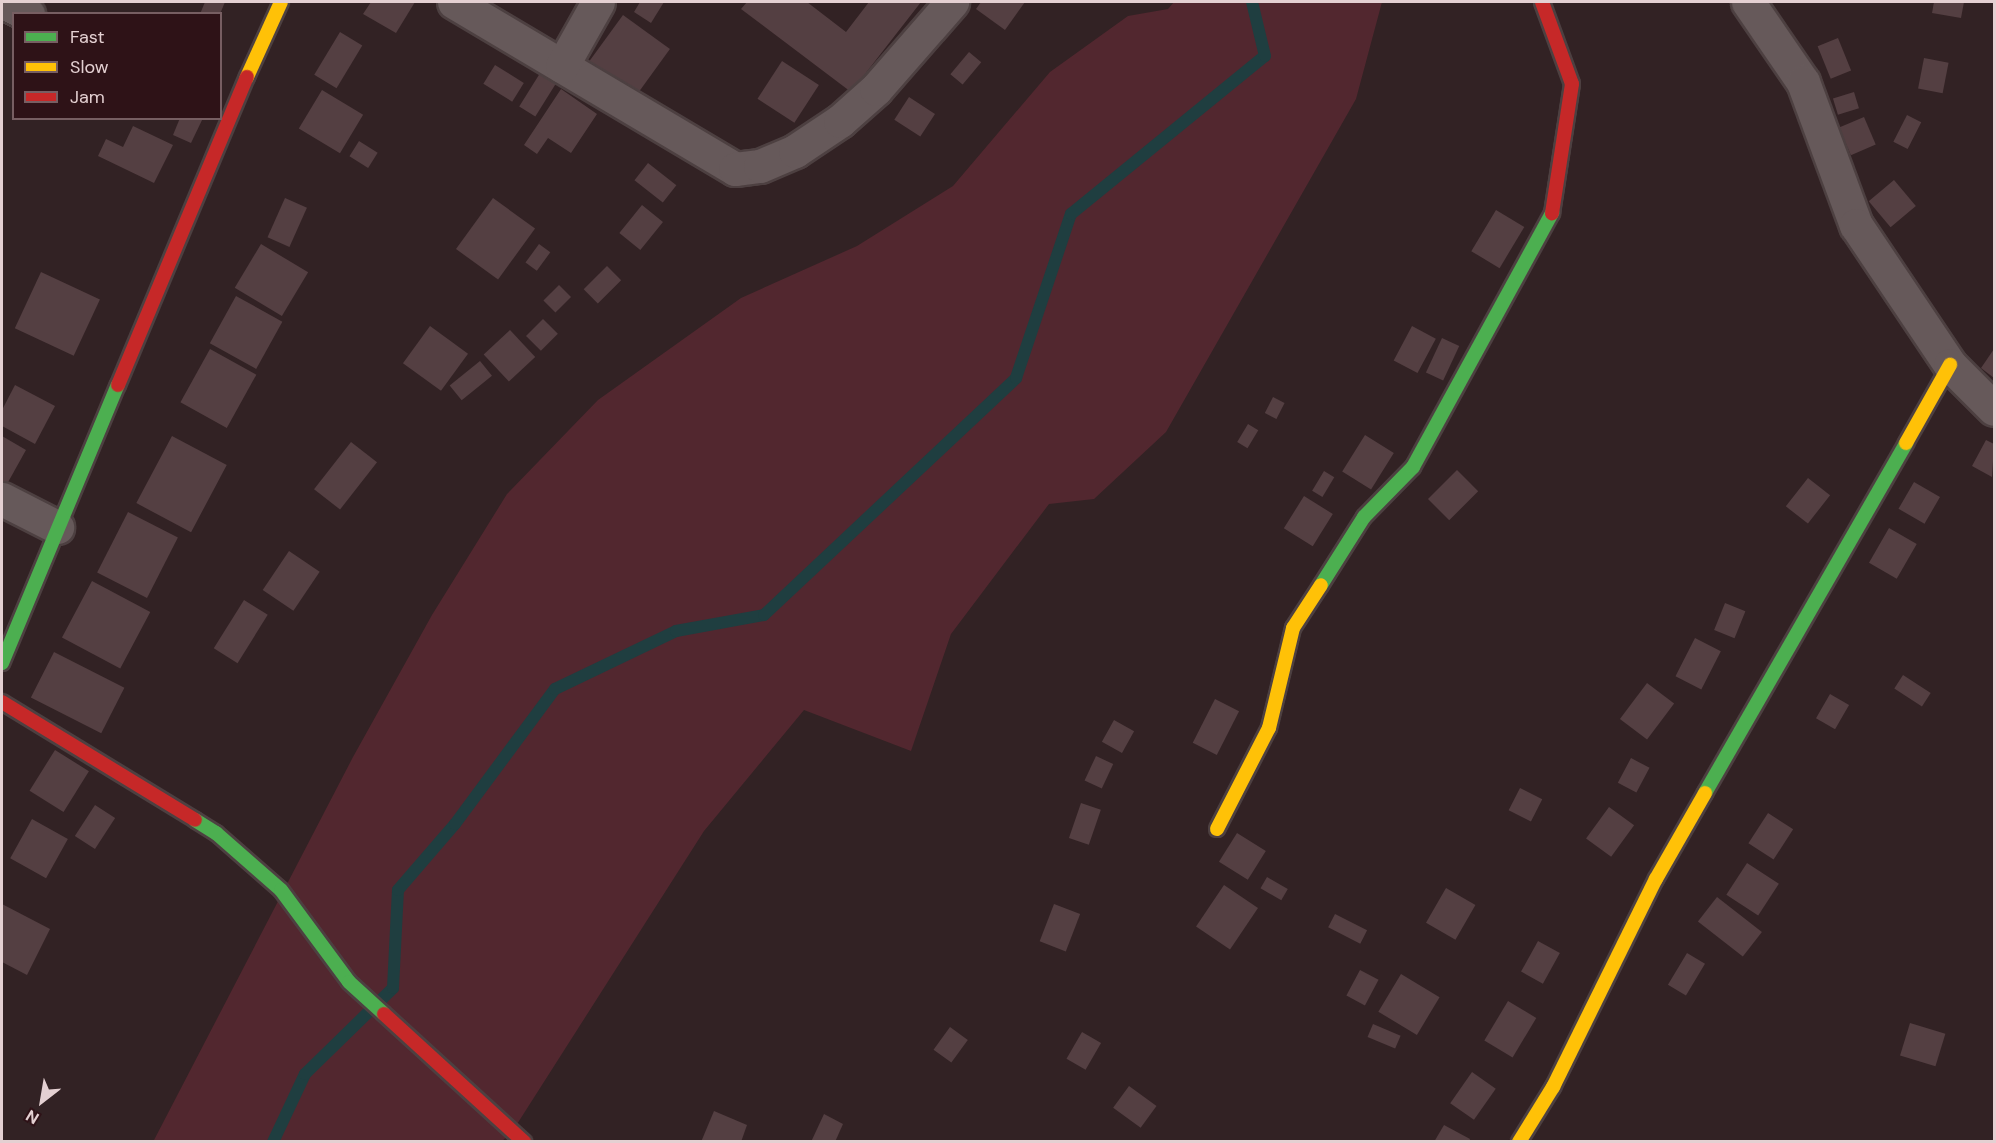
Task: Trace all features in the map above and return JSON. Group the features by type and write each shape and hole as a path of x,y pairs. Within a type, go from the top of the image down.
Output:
{"street":[{"path":"3,2 24,12"},
{"path":"226,110 281,2"},
{"path":"454,2 735,169 760,166 795,151 840,121 876,89 952,2"},
{"path":"562,66 598,2"},
{"path":"1217,828 1269,728 1293,628 1364,517 1413,468 1551,218 1572,84 1542,2"},
{"path":"1748,2 1803,82 1856,225 1950,365 1995,409"},
{"path":"2,663 222,120"},
{"path":"1519,1142 1553,1087 1656,879 1950,365"},
{"path":"2,499 57,527"},
{"path":"2,702 216,833 281,890 362,995 524,1142"}],"shaded area":[{"path":"1174,2 1382,2 1356,99 1166,432 1094,499 1049,504 951,634 911,751 804,710 704,831 512,1132 501,1142 153,1142 353,757 432,615 507,494 598,400 741,298 857,246 953,186 1050,72 1128,16 1168,9"}],"building":[{"path":"205,2 225,2 221,12 201,12"},
{"path":"371,2 415,2 396,33 363,14"},
{"path":"640,2 664,2 651,23 634,12"},
{"path":"747,2 807,2 846,32 869,2 921,2 851,92 741,9"},
{"path":"981,2 1025,2 1005,30 976,9"},
{"path":"1934,2 1964,2 1961,18 1932,13"},
{"path":"623,15 670,49 636,95 589,61"},
{"path":"340,32 362,45 337,88 314,75"},
{"path":"1838,38 1851,70 1831,79 1818,46"},
{"path":"969,52 981,62 963,84 950,74"},
{"path":"1924,58 1949,63 1943,93 1918,88"},
{"path":"782,61 819,85 794,123 757,99"},
{"path":"495,65 524,83 512,102 483,84"},
{"path":"542,70 558,80 535,117 519,106"},
{"path":"561,89 597,114 571,153 548,138 537,154 524,145"},
{"path":"322,90 363,115 340,153 299,129"},
{"path":"1854,92 1859,108 1838,115 1833,98"},
{"path":"909,97 935,114 920,137 894,120"},
{"path":"1907,115 1921,122 1908,149 1893,142"},
{"path":"1864,117 1876,145 1851,155 1839,128"},
{"path":"179,120 202,120 191,143 173,135"},
{"path":"133,126 173,145 154,183 98,156 106,139 123,147"},
{"path":"359,141 378,153 368,168 349,156"},
{"path":"648,163 676,185 663,203 634,180"},
{"path":"1894,180 1916,206 1891,227 1869,201"},
{"path":"285,198 307,208 289,247 268,237"},
{"path":"493,198 535,229 498,280 456,249"},
{"path":"642,205 663,222 640,250 619,233"},
{"path":"1496,210 1524,227 1500,268 1471,251"},
{"path":"261,244 308,272 282,316 235,288"},
{"path":"539,244 550,252 537,271 525,263"},
{"path":"607,266 621,280 598,303 584,289"},
{"path":"41,272 100,299 74,356 15,328"},
{"path":"559,285 571,297 555,313 543,301"},
{"path":"236,296 282,322 256,369 210,343"},
{"path":"543,319 558,334 541,351 526,336"},
{"path":"430,326 468,354 441,391 403,363"},
{"path":"1412,326 1436,339 1418,373 1394,360"},
{"path":"510,330 535,357 509,382 484,355"},
{"path":"1442,338 1459,346 1443,380 1426,372"},
{"path":"210,349 256,375 227,428 180,402"},
{"path":"1994,349 1994,378 1981,368"},
{"path":"480,361 492,376 462,400 450,386"},
{"path":"15,385 55,406 35,444 2,426 2,410"},
{"path":"1273,397 1285,403 1276,419 1265,413"},
{"path":"1248,424 1258,430 1247,448 1237,442"},
{"path":"1365,435 1394,453 1371,489 1342,471"},
{"path":"2,436 26,450 2,493"},
{"path":"172,436 227,465 191,532 136,503"},
{"path":"1986,440 1994,444 1992,477 1972,466"},
{"path":"351,442 377,462 340,510 314,489"},
{"path":"1457,470 1478,491 1449,520 1428,499"},
{"path":"1324,471 1334,477 1322,497 1312,491"},
{"path":"1808,478 1830,495 1808,524 1786,506"},
{"path":"1914,482 1940,497 1924,524 1898,509"},
{"path":"1304,496 1333,514 1313,546 1284,528"},
{"path":"128,512 178,537 147,598 97,573"},
{"path":"1889,528 1917,544 1897,579 1869,563"},
{"path":"289,551 320,572 293,611 263,590"},
{"path":"92,581 150,612 120,668 62,638"},
{"path":"244,600 268,615 238,663 214,648"},
{"path":"1725,603 1745,611 1735,638 1714,630"},
{"path":"1695,638 1721,651 1701,689 1675,676"},
{"path":"54,652 124,688 101,733 31,697"},
{"path":"1903,675 1931,693 1922,706 1894,688"},
{"path":"1647,683 1674,703 1647,739 1620,719"},
{"path":"1830,694 1849,705 1835,729 1816,718"},
{"path":"1215,699 1239,711 1217,755 1193,743"},
{"path":"1114,720 1134,731 1122,753 1102,742"},
{"path":"55,750 89,771 63,812 30,791"},
{"path":"1096,756 1113,764 1102,789 1085,780"},
{"path":"1631,758 1650,768 1636,793 1618,783"},
{"path":"1520,788 1542,799 1531,822 1509,810"},
{"path":"1081,803 1101,810 1089,845 1069,838"},
{"path":"95,805 115,818 95,849 75,836"},
{"path":"1609,807 1634,825 1611,857 1586,839"},
{"path":"1768,813 1793,829 1774,860 1748,843"},
{"path":"32,819 68,839 46,878 10,858"},
{"path":"1237,833 1266,851 1248,880 1219,862"},
{"path":"1747,863 1779,884 1758,916 1726,895"},
{"path":"1267,877 1288,889 1281,900 1260,888"},
{"path":"1224,885 1258,908 1230,949 1196,926"},
{"path":"1446,888 1475,905 1455,940 1426,923"},
{"path":"1717,897 1762,932 1743,957 1698,921"},
{"path":"2,904 50,929 27,975 2,962"},
{"path":"1054,904 1080,914 1066,951 1040,941"},
{"path":"1335,914 1367,930 1360,944 1328,927"},
{"path":"1538,941 1560,953 1543,984 1521,972"},
{"path":"1687,953 1705,964 1686,996 1668,985"},
{"path":"1360,970 1379,980 1365,1005 1346,996"},
{"path":"1401,974 1440,997 1417,1035 1378,1012"},
{"path":"1508,1001 1536,1018 1513,1057 1484,1040"},
{"path":"1910,1023 1945,1034 1935,1066 1900,1056"},
{"path":"1373,1024 1401,1036 1395,1049 1368,1037"},
{"path":"950,1027 968,1040 951,1063 934,1050"},
{"path":"1082,1032 1101,1043 1086,1070 1066,1059"},
{"path":"1472,1072 1496,1089 1474,1120 1450,1103"},
{"path":"1129,1086 1157,1106 1141,1128 1113,1108"},
{"path":"714,1111 747,1125 741,1142 701,1142"},
{"path":"824,1114 843,1124 835,1142 811,1142"},
{"path":"1444,1125 1470,1139 1469,1142 1434,1142"}],"waterway":[{"path":"273,1142 305,1074 393,988 398,890 455,824 555,689 676,631 764,615 1016,378 1071,214 1265,56 1252,2"}],"traffic: fast":[{"path":"1321,585 1364,517 1413,467 1552,213"},
{"path":"2,663 118,385"},
{"path":"1705,793 1906,443"},
{"path":"195,820 216,833 281,890 349,982 384,1014"}],"traffic: slow":[{"path":"247,77 281,2"},
{"path":"1906,443 1950,365"},
{"path":"1217,829 1269,728 1293,628 1321,585"},
{"path":"1519,1142 1553,1087 1656,879 1705,793"}],"traffic: jam":[{"path":"1542,2 1572,84 1552,213"},
{"path":"118,385 247,77"},
{"path":"2,702 195,820"},
{"path":"384,1014 524,1142"}]}
